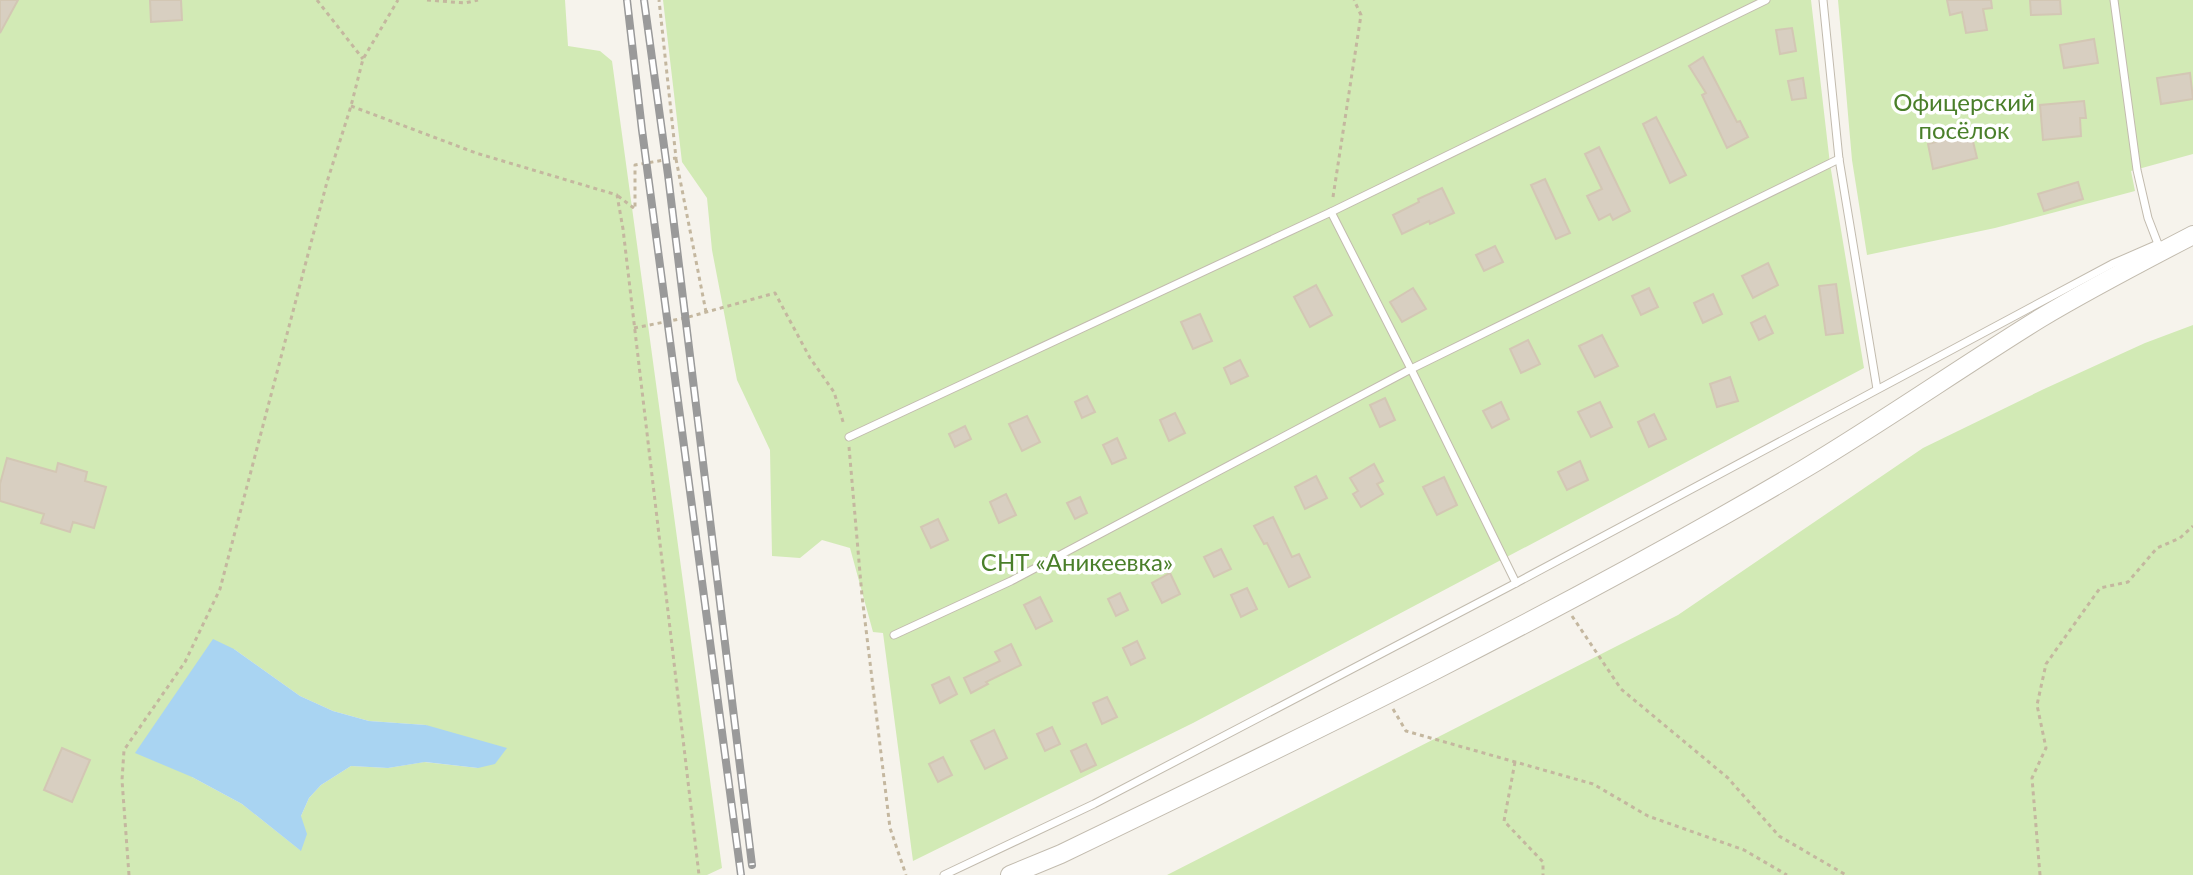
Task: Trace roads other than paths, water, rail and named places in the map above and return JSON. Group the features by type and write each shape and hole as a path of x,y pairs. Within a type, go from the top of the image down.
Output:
{"street":[{"path":"1010,875 1061,854 1382,697 1563,603 1803,469 2041,318 2193,232"}],"lane":[{"path":"849,437 1331,212 1766,0"},
{"path":"1823,0 1839,159 1877,389"},
{"path":"2114,0 2137,170 2148,218 2158,244"},
{"path":"894,635 1011,581 1411,369 1839,159"},
{"path":"1331,212 1516,583"},
{"path":"944,875 1094,804 1516,583 2112,264 2193,232"}],"water":[{"path":"213,639 234,649 300,696 333,711 369,721 426,725 507,748 495,764 478,768 425,762 388,768 351,766 321,785 309,798 301,816 307,834 301,851 242,804 192,777 135,753"}],"railway":[{"path":"627,0 741,875"},
{"path":"644,0 752,865"}],"park label":[{"name":"Офицерский посёлок","path":"1964,115"},
{"name":"СНТ «Аникеевка»","path":"1077,561"}]}
